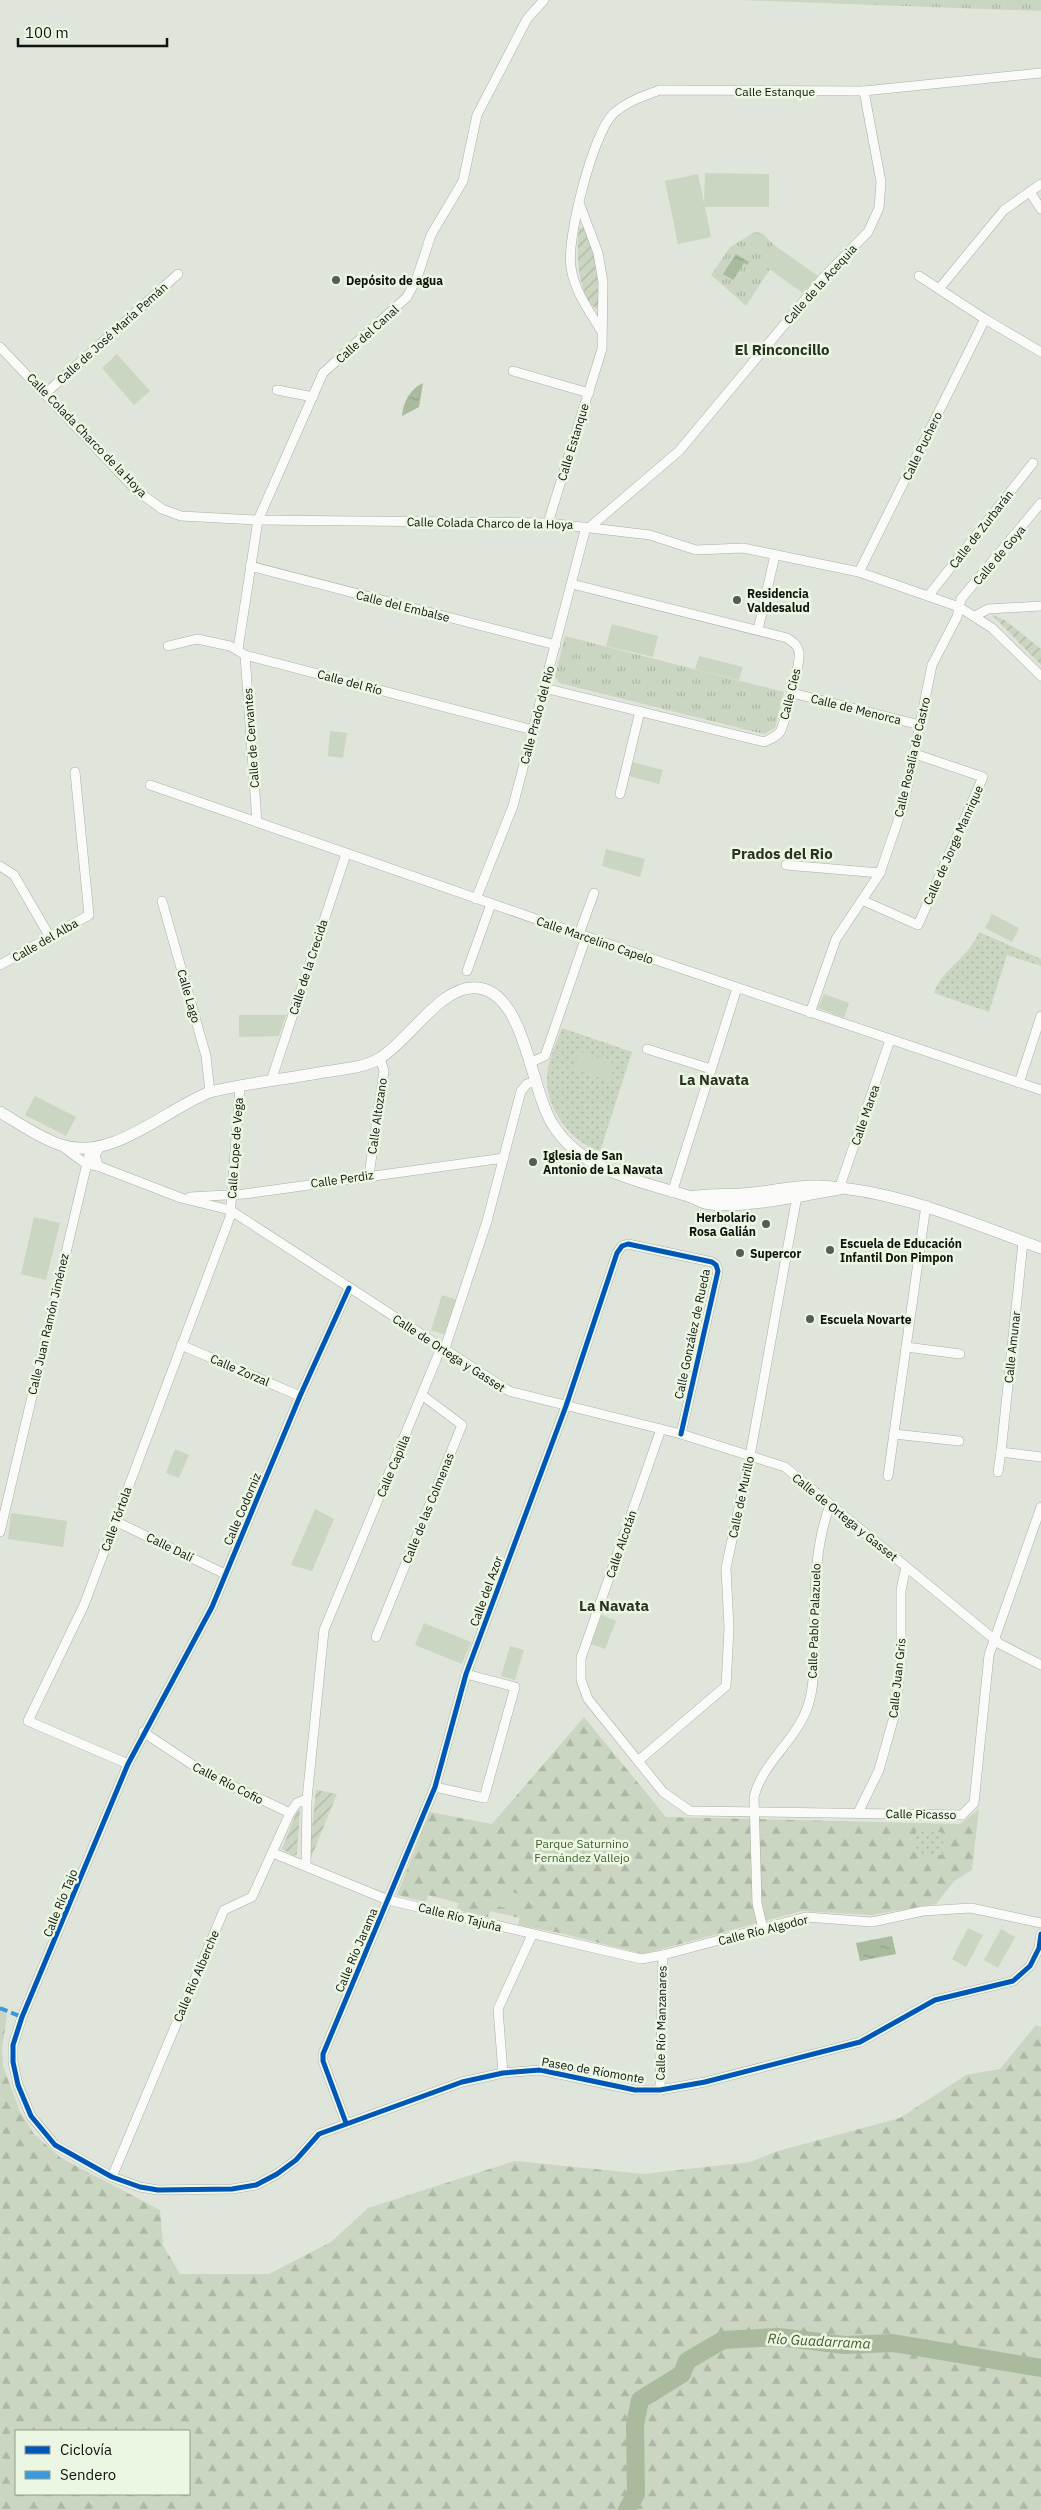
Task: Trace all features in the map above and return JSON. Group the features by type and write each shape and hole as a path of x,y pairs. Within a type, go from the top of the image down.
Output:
{"main road":[{"path":"0,1112 62,1146 86,1156 100,1147 124,1138 185,1102 210,1092 353,1068 380,1058 406,1038 448,996 472,987 491,992 508,1006 515,1019 529,1063 555,1128 570,1145 588,1159 608,1170 704,1203 733,1204 839,1189"},
{"path":"691,1197 745,1194 798,1186 820,1186 890,1196 926,1205 1041,1248"},
{"path":"798,1196 820,1186"},
{"path":"704,1203 732,1199 745,1194 759,1196 793,1192 798,1196"}],"street":[{"name":"Calle del Canal","path":"242,652 250,566 258,520 323,373 407,297 417,278 431,235 462,181 477,115 527,19 544,0"},
{"name":"Calle Estanque","path":"602,332 576,286 571,267 570,248 598,135 612,115 636,98 660,90 864,91 1041,73"},
{"name":"Calle de la Acequia","path":"588,527 679,451 824,277 868,232 879,208 881,182 864,91"},
{"path":"939,289 1004,210 1041,184"},
{"path":"1030,192 1041,209"},
{"name":"Calle Estanque","path":"548,523 602,348 603,282 598,253 580,206"},
{"name":"Calle de José María Pemán","path":"46,393 178,274"},
{"path":"919,276 985,319 1040,350"},
{"name":"Calle Puchero","path":"859,572 985,319"},
{"name":"Calle Colada Charco de la Hoya","path":"0,347 46,393 136,490 162,509 181,516 258,520 548,523 650,535 696,550 743,548 859,572 959,607 992,628 1041,676"},
{"path":"512,371 589,393"},
{"path":"277,390 312,397"},
{"name":"Calle de Zurbarán","path":"928,595 1033,463"},
{"name":"Calle de Goya","path":"959,607 962,599 1041,504"},
{"name":"Calle Prado del Río","path":"476,899 513,806 588,527"},
{"path":"758,630 775,555"},
{"name":"Calle del Embalse","path":"250,566 556,645"},
{"name":"Calle Cíes","path":"544,688 764,742 774,738 781,730 792,694 800,654 796,643 787,638 572,584"},
{"path":"975,616 988,609 1041,606"},
{"name":"Calle Rosalía de Castro","path":"810,1013 836,939 864,901 880,874 904,803 932,665 957,616 959,607"},
{"name":"Calle del Río","path":"168,646 197,639 534,730"},
{"name":"Calle de Cervantes","path":"242,652 257,822"},
{"name":"Calle de Menorca","path":"792,694 920,725"},
{"path":"620,794 640,711"},
{"name":"Calle de Jorge Manrique","path":"864,901 918,925 984,777 915,754"},
{"name":"Calle del Alba","path":"0,966 89,914 75,772"},
{"name":"Calle Marcelino Capelo","path":"150,785 583,936 1041,1090"},
{"name":"Calle de la Crecida","path":"271,1081 346,854"},
{"path":"786,864 880,874"},
{"path":"0,866 14,875 50,937"},
{"path":"529,1063 545,1056 583,936 594,893"},
{"name":"Calle Lago","path":"162,901 206,1056 210,1092"},
{"path":"467,971 491,904"},
{"path":"672,1193 737,988"},
{"path":"1019,1083 1041,1016"},
{"name":"Calle Marea","path":"839,1189 890,1040"},
{"path":"647,1049 712,1069"},
{"name":"Calle Altozano","path":"369,1175 384,1071 380,1058"},
{"name":"Calle Capilla","path":"306,1866 307,1799 324,1630 441,1348 446,1345 487,1221 522,1091 527,1084 536,1081"},
{"name":"Calle Lope de Vega","path":"230,1210 240,1086"},
{"path":"98,1166 95,1155 100,1147"},
{"name":"Calle Perdiz","path":"86,1156 98,1166 181,1198 230,1210"},
{"name":"Calle Juan Ramón Jiménez","path":"0,1532 4,1493 86,1156"},
{"name":"Calle Perdiz","path":"181,1198 231,1195 504,1158"},
{"name":"Calle de Murillo","path":"638,1761 726,1686 729,1628 726,1568 750,1456 798,1196"},
{"path":"888,1476 926,1205"},
{"name":"Calle de Ortega y Gasset","path":"230,1210 509,1391 681,1434 785,1467 1000,1644 1041,1665"},
{"name":"Calle Tórtola","path":"128,1764 28,1722 84,1605 180,1345 230,1217 230,1210"},
{"name":"Calle Amunar","path":"998,1472 1023,1242"},
{"name":"Calle González de Rueda","path":"566,1406 617,1253 622,1246 628,1244 712,1262 716,1265 718,1271 681,1434"},
{"name":"Calle Codorniz","path":"143,1732 212,1607 300,1396 349,1288"},
{"name":"Calle Zorzal","path":"180,1345 300,1396"},
{"path":"906,1347 960,1354"},
{"name":"Calle de las Colmenas","path":"376,1637 462,1425 422,1395"},
{"name":"Calle del Azor","path":"436,1787 466,1674 566,1406"},
{"name":"Calle Alcotán","path":"638,1761 588,1699 581,1680 581,1658 661,1429"},
{"path":"894,1434 959,1441"},
{"path":"1000,1452 1041,1457"},
{"name":"Calle Pablo Palazuelo","path":"764,1929 757,1903 754,1797 758,1782 796,1733 808,1705 814,1672 815,1566 823,1523 830,1505"},
{"name":"Calle Picasso","path":"638,1761 663,1792 690,1811 962,1815 974,1803 989,1655 993,1638 1041,1507"},
{"name":"Calle Dalí","path":"115,1521 226,1574"},
{"name":"Calle Juan Gris","path":"858,1813 879,1770 895,1712 901,1659 901,1590 906,1567"},
{"path":"436,1787 484,1798 515,1687 466,1674"},
{"name":"Calle Río Tajo","path":"18,2085 13,2062 14,2045 22,2017 143,1732"},
{"name":"Calle Río Cofio","path":"143,1732 205,1774 290,1813"},
{"name":"Calle Río Jarama","path":"346,2123 323,2061 323,2054 436,1787"},
{"name":"Calle Río Alberche","path":"112,2177 224,1910 252,1897 290,1813 297,1803 307,1799"},
{"path":"273,1853 388,1900"},
{"name":"Calle Río Tajuña","path":"388,1900 641,1959 663,1955"},
{"name":"Calle Río Algodor","path":"663,1955 806,1917 872,1922 923,1911 971,1908 1041,1923"},
{"name":"Paseo de Ríomonte","path":"18,2085 31,2116 55,2145 112,2177 140,2187 158,2190 213,2191 256,2185 277,2174 296,2160 319,2134 462,2082 503,2074 540,2070 635,2090 660,2090 705,2082 860,2042 934,2000 1013,1981 1030,1966 1039,1948 1041,1934"},
{"path":"503,2074 498,2009 532,1935"},
{"name":"Calle Río Manzanares","path":"660,2090 663,1955"}],"green space":[{"path":"740,0 1041,0 1041,11"},
{"path":"705,173 769,174 769,207 705,207 711,237 678,244 665,181 698,174 704,203"},
{"path":"582,227 590,243 597,267 599,301 597,309 585,295 579,272 578,237 579,228"},
{"path":"755,232 762,233 774,245 762,264 770,269 746,306 711,275 730,247"},
{"path":"774,245 818,276 803,293 762,264"},
{"path":"117,354 150,391 134,405 102,368"},
{"path":"991,614 1006,621 1041,649 1041,665"},
{"path":"612,624 658,636 653,657 606,646"},
{"path":"565,636 784,692 775,728 764,734 559,683 555,676"},
{"path":"699,656 743,667 739,680 695,669"},
{"path":"330,731 347,733 343,758 328,756"},
{"path":"632,762 663,770 659,784 629,776"},
{"path":"606,849 645,859 640,877 602,866"},
{"path":"992,914 1019,928 1012,942 985,928"},
{"path":"979,932 1041,959 1041,966 1007,955 989,1012 934,993 943,977 969,949"},
{"path":"824,994 849,1003 844,1018 818,1008"},
{"path":"239,1015 286,1015 279,1036 239,1037"},
{"path":"562,1028 632,1052 600,1151 580,1141 571,1133 556,1114 551,1103 547,1073 552,1053"},
{"path":"579,1051 615,1064 609,1081 573,1069"},
{"path":"35,1096 76,1117 66,1136 25,1115"},
{"path":"34,1217 60,1223 46,1280 21,1274"},
{"path":"442,1295 457,1300 446,1335 431,1330"},
{"path":"175,1449 189,1455 179,1478 166,1473"},
{"path":"315,1509 334,1519 312,1571 291,1565"},
{"path":"11,1513 67,1521 63,1547 8,1539"},
{"path":"602,1615 616,1621 605,1649 591,1644"},
{"path":"424,1623 471,1642 462,1664 415,1645"},
{"path":"510,1646 524,1650 515,1680 501,1676"},
{"name":"Parque Saturnino Fernández Vallejo","path":"584,1717 666,1817 960,1824 979,1809 972,1870 954,1881 936,1904 871,1915 802,1911 643,1954 560,1933 518,1925 520,1918 490,1911 488,1917 457,1910 458,1903 428,1895 426,1902 397,1895 430,1812 492,1824"},
{"path":"316,1790 337,1794 310,1860 309,1859"},
{"path":"300,1810 297,1854 294,1856 282,1849 297,1811"},
{"path":"916,1831 944,1832 942,1855 915,1853"},
{"path":"494,1888 519,1894 516,1911 490,1904"},
{"path":"968,1928 983,1935 966,1967 952,1959"},
{"path":"1001,1929 1015,1937 998,1968 984,1960"},
{"path":"0,2009 7,2015 2,2049 3,2066 20,2112 34,2134 61,2158 160,2210 163,2245 180,2274 269,2274 331,2242 368,2208 515,2161 644,2174 750,2162 778,2151 900,2118 966,2075 1000,2069 1036,2025 1041,2027 1041,2510 0,2510"}],"water":[{"path":"736,254 749,262 747,265 744,263 733,280 723,274"},
{"path":"423,383 419,407 402,416 408,396"},
{"path":"892,1936 896,1954 860,1961 856,1943"}],"waterway":[{"name":"Río Guadarrama","path":"627,2510 636,2494 635,2425 640,2400 682,2374 687,2361 723,2340 778,2337 845,2345 893,2343 1041,2368"}],"marked path":[{"path":"0,2008 22,2017"}],"cycle path":[{"path":"346,2123 323,2061 323,2054 435,1787 466,1674 566,1406 617,1253 622,1246 628,1244 712,1262 716,1265 718,1271 681,1434"},
{"path":"349,1288 300,1396 212,1607 128,1764 22,2017 13,2045 13,2062 18,2085 31,2116 55,2145 112,2177 140,2187 158,2190 232,2189 256,2185 277,2174 296,2160 319,2134 462,2082 503,2073 540,2070 635,2090 660,2090 705,2082 860,2042 935,2000 1013,1981 1030,1966 1039,1948 1041,1934"}],"place":[{"name":"Depósito de agua","path":"336,280"},
{"name":"Residencia Valdesalud","path":"737,600"},
{"name":"Iglesia de San Antonio de La Navata","path":"533,1162"},
{"name":"Herbolario Rosa Galián","path":"766,1224"},
{"name":"Escuela de Educación Infantil Don Pimpon","path":"830,1250"},
{"name":"Supercor","path":"740,1253"},
{"name":"Escuela Novarte","path":"810,1319"}],"district":[{"name":"El Rinconcillo","path":"782,349"},
{"name":"Prados del Rio","path":"782,853"},
{"name":"La Navata","path":"714,1079"},
{"name":"La Navata","path":"614,1605"}]}
